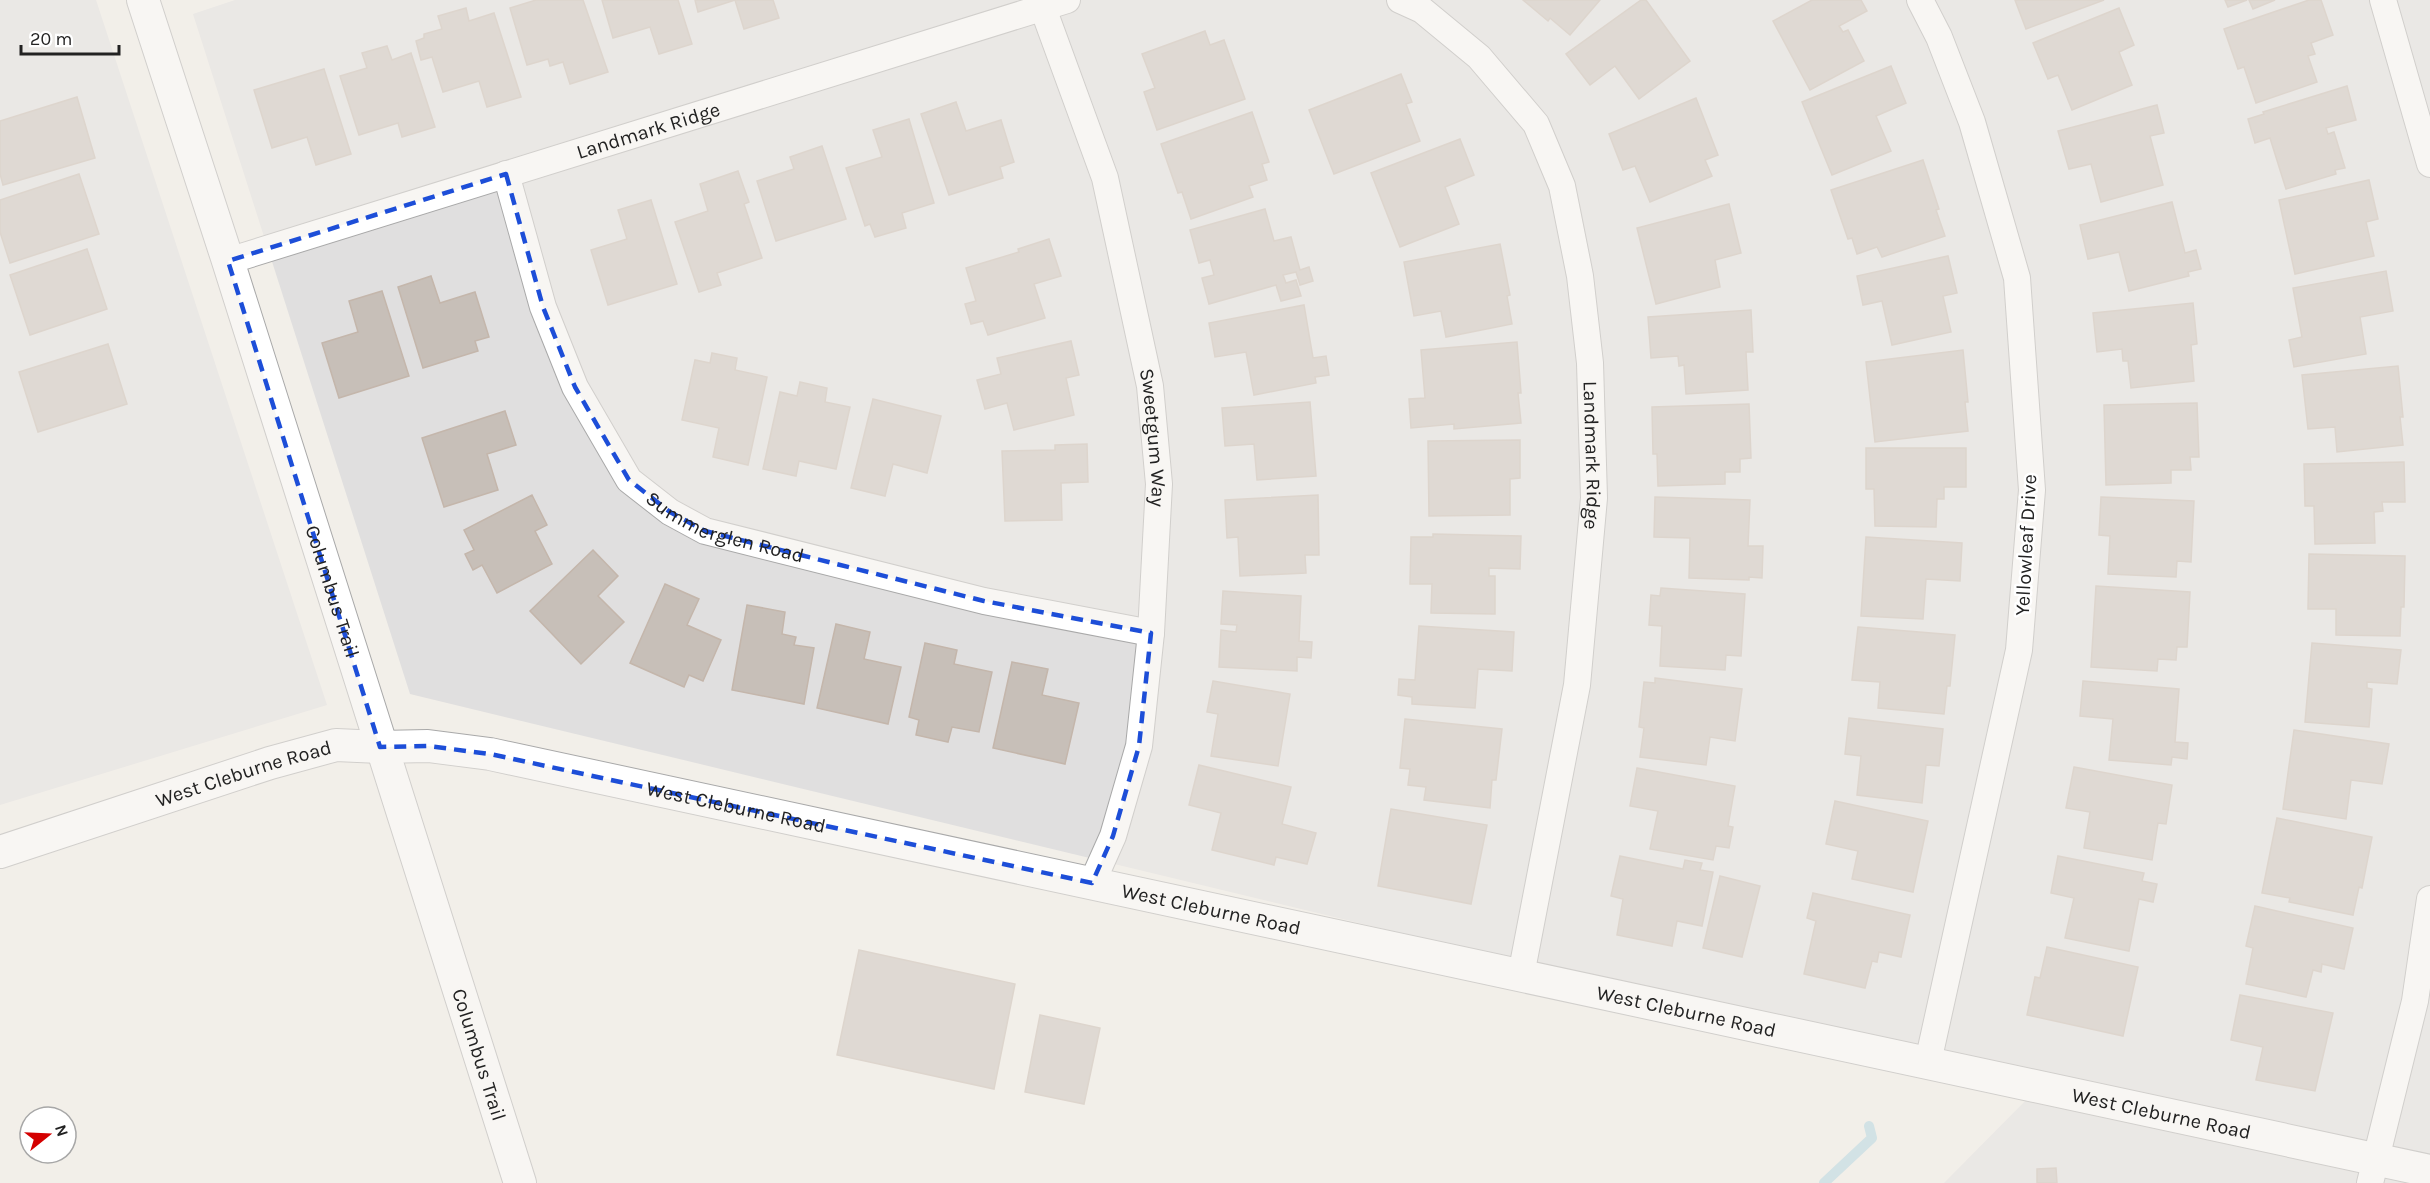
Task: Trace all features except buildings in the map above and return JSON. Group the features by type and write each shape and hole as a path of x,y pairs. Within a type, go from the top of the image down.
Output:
{"street":[{"name":"Columbus Trail","path":"143,0 520,1183"},
{"name":"Landmark Ridge","path":"228,261 1041,3 1067,0"},
{"name":"Landmark Ridge","path":"1400,0 1422,10 1479,57 1536,124 1562,186 1580,276 1590,363 1594,498 1577,685 1521,975"},
{"name":"Yellowleaf Drive","path":"1920,0 1939,37 1972,122 2017,278 2032,490 2019,650 1928,1062"},
{"path":"2383,0 2421,93 2430,164"},
{"name":"Sweetgum Way","path":"1041,3 1105,178 1150,386 1159,484 1151,633 1139,746 1113,836 1092,883"},
{"name":"Summerglen Road","path":"506,174 543,307 575,387 630,480 670,512 705,531 984,601 1151,633"},
{"name":"West Cleburne Road","path":"0,852 270,763 336,745 428,746 490,754 1928,1062 2372,1171 2430,1171"},
{"path":"2372,1171 2415,1001 2430,899"}],"highlighted area":[{"path":"506,174 543,307 575,387 629,480 670,512 705,531 984,601 1151,633 1139,746 1113,836 1092,883 490,754 428,746 380,747 228,261"}],"shaded area":[{"path":"0,0 96,0 327,705 0,805"},
{"path":"235,0 2430,0 2430,1183 1944,1183 2039,1087 410,694 193,14"}],"waterway":[{"path":"1824,1183 1872,1138 1869,1126"}]}
